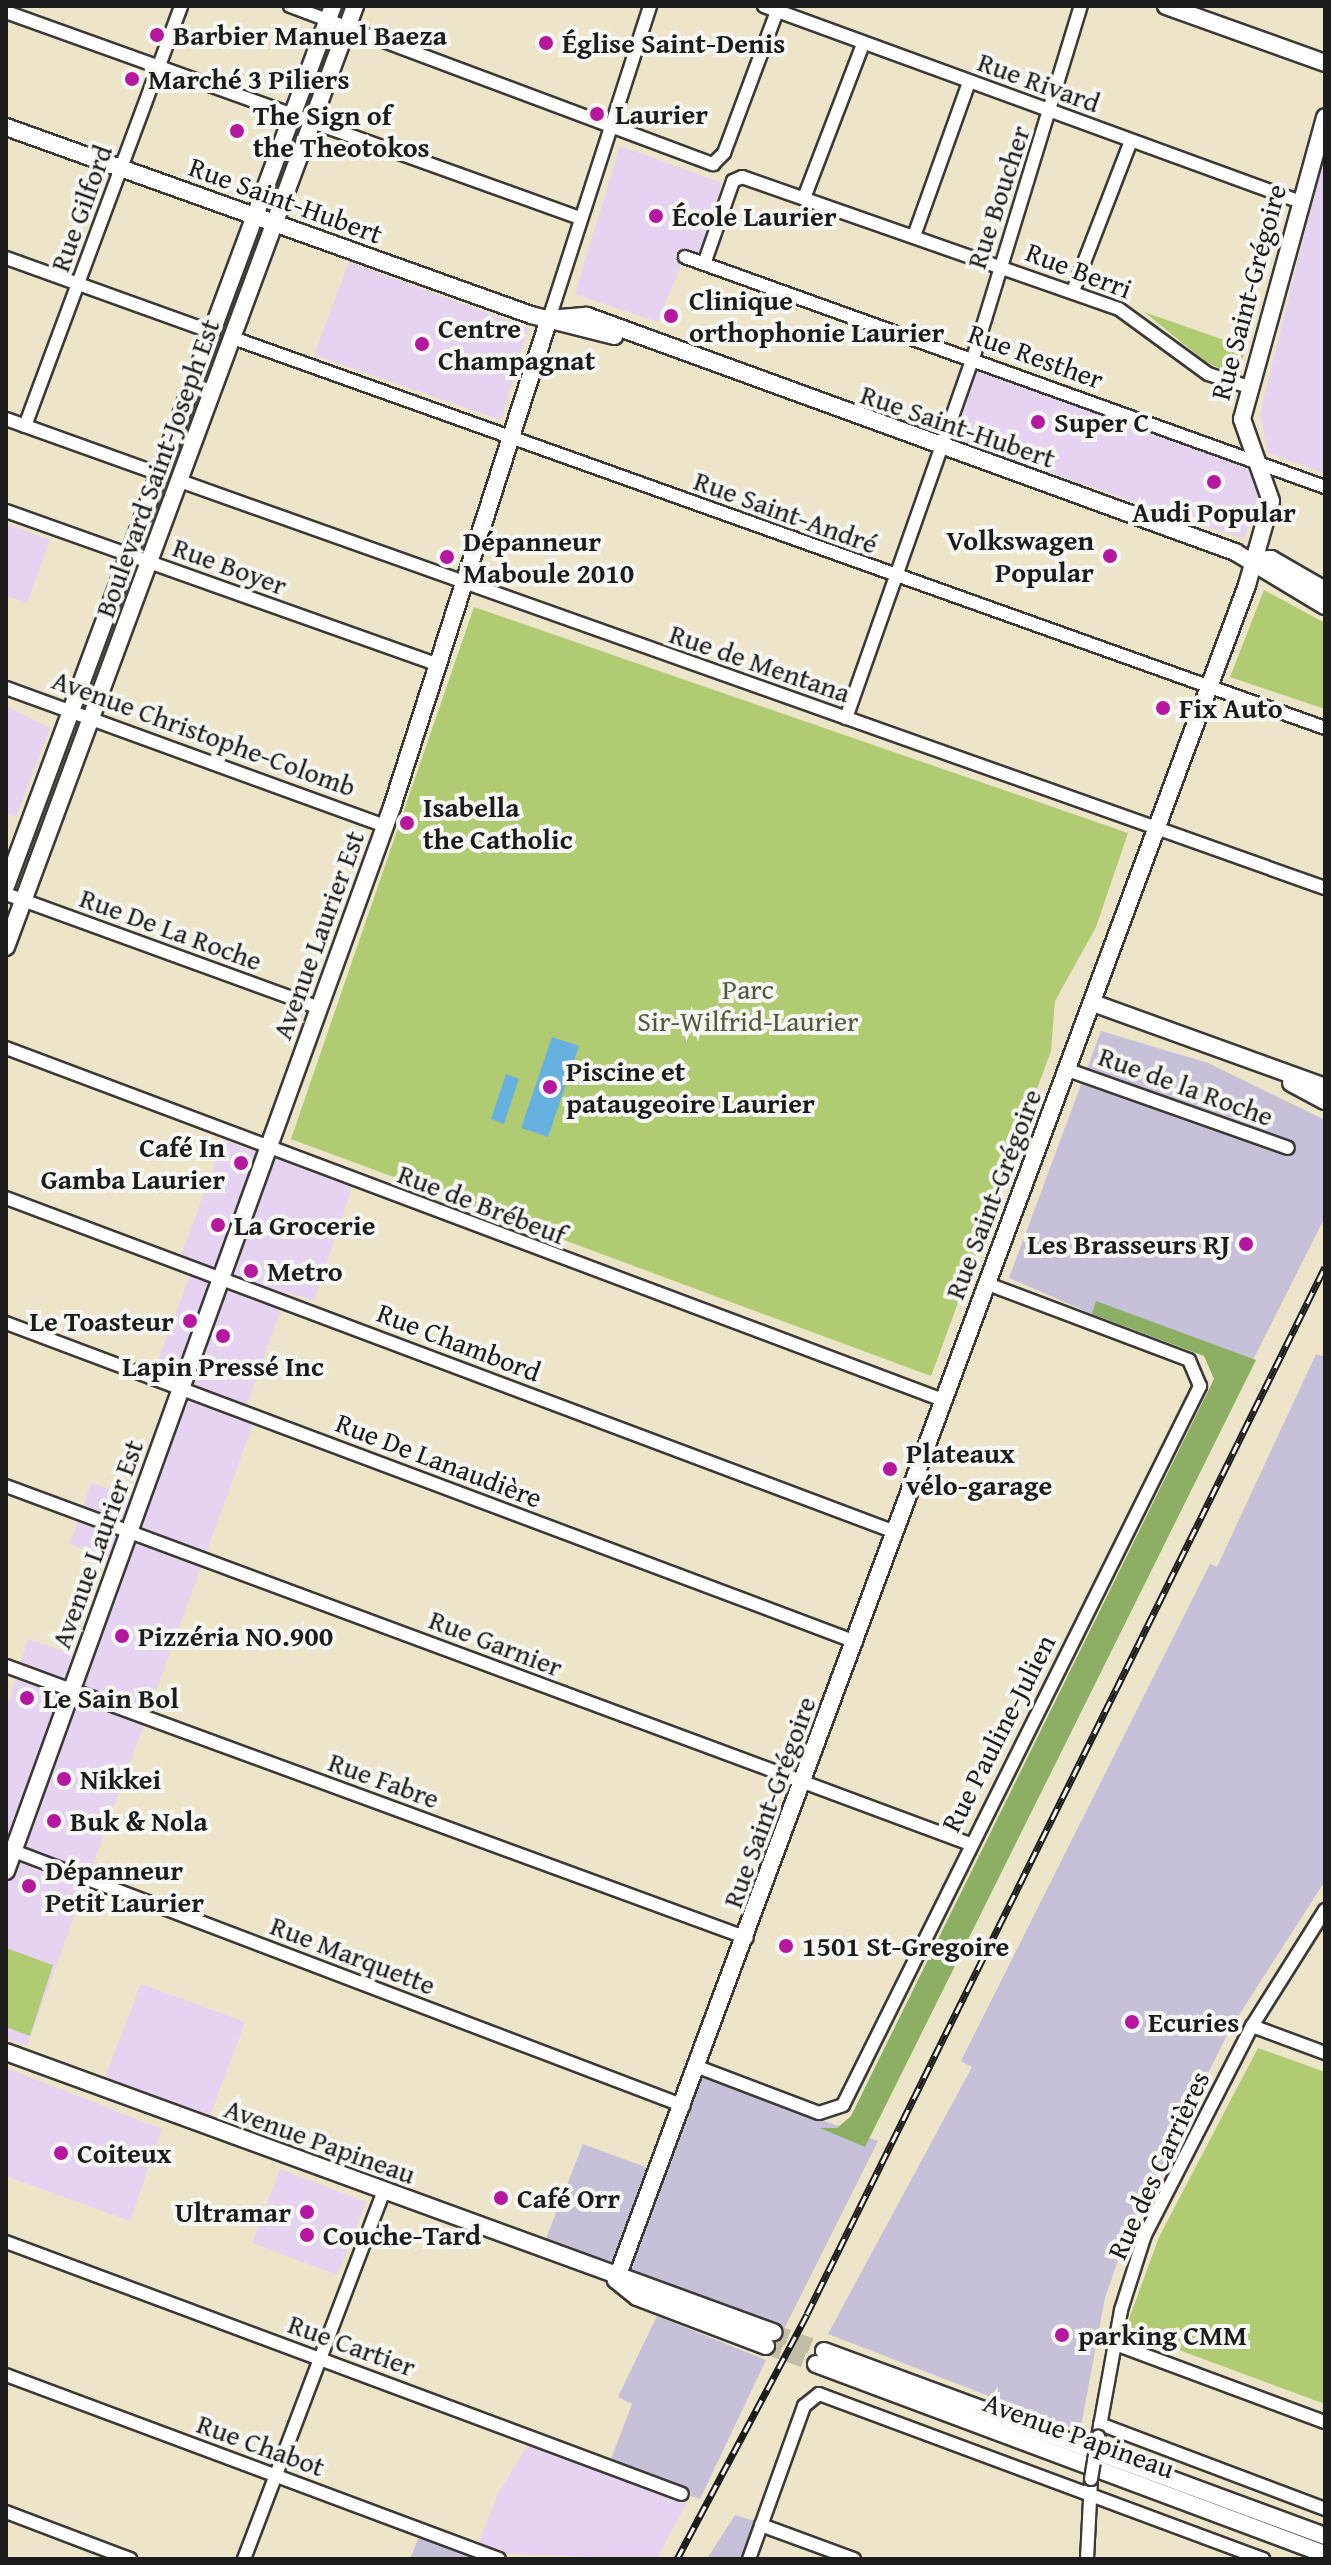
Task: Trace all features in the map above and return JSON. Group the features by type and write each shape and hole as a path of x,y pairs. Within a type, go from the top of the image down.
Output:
{"street":[{"name":"Rue Gilford","path":"25,426 181,6"},
{"path":"290,6 331,13 348,28 609,129 709,163 724,153 776,14"},
{"name":"Boulevard Saint-Joseph Est","path":"6,947 355,6"},
{"name":"Avenue Laurier Est","path":"6,1871 10,1849 183,1390 385,826 650,6"},
{"name":"Rue Rivard","path":"764,6 776,14 1298,201"},
{"name":"Rue Boucher","path":"846,718 973,359 1081,6"},
{"path":"1166,6 1325,63"},
{"path":"6,12 580,218"},
{"name":"Boulevard Saint-Joseph Est","path":"6,886 331,13"},
{"path":"804,198 863,44"},
{"path":"914,236 969,82"},
{"name":"Rue Saint-Grégoire","path":"616,2280 806,1784 943,1400 1211,687 1255,560 1271,501 1242,432 1249,387 1298,201 1325,117"},
{"name":"Rue Saint-Hubert","path":"6,127 549,319 643,342 1255,560 1325,606"},
{"path":"1073,291 1131,141"},
{"name":"Rue Berri","path":"704,264 733,181 742,177 1073,291 1141,321 1208,374 1249,387"},
{"name":"Rue Resther","path":"685,257 1325,487"},
{"path":"6,258 212,332"},
{"name":"Rue Saint-André","path":"233,338 1325,728"},
{"path":"6,419 160,474"},
{"name":"Rue de Mentana","path":"180,481 1325,888"},
{"name":"Rue Boyer","path":"6,511 438,665"},
{"name":"Rue Saint-Hubert","path":"1255,560 1271,559 1325,589"},
{"name":"Avenue Christophe-Colomb","path":"6,688 385,826"},
{"name":"Rue De La Roche","path":"6,894 319,1008"},
{"path":"1093,1003 1325,1087"},
{"name":"Rue de Brébeuf","path":"6,1048 943,1400"},
{"path":"1236,1054 1325,1101"},
{"name":"Rue de la Roche","path":"1068,1070 1288,1148"},
{"name":"Rue Chambord","path":"6,1198 895,1532"},
{"name":"Rue Pauline-Julien","path":"698,2067 832,2113 843,2105 1200,1386 1199,1371 1189,1360 988,1284"},
{"name":"Rue De Lanaudière","path":"6,1323 856,1642"},
{"name":"Rue Garnier","path":"6,1486 970,1844"},
{"name":"Rue Fabre","path":"6,1666 747,1938"},
{"name":"Rue Marquette","path":"10,1849 684,2106"},
{"name":"Rue des Carrières","path":"1087,2559 1091,2479 1099,2430 1115,2344 1145,2235 1252,2026 1325,1910"},
{"path":"1252,2026 1325,2053"},
{"name":"Avenue Papineau","path":"6,2052 616,2280 637,2297 770,2339"},
{"path":"244,2559 383,2193"},
{"name":"Rue Cartier","path":"6,2242 682,2494"},
{"path":"1115,2344 1325,2422"},
{"name":"Avenue Papineau","path":"1325,2536 820,2357 1325,2554"},
{"name":"Rue Chabot","path":"6,2375 499,2559"},
{"name":"Avenue Papineau","path":"761,2525 810,2396 1263,2559"},
{"name":"Avenue Papineau","path":"1099,2430 1325,2509"},
{"path":"6,2512 130,2559"},
{"path":"749,2559 761,2525 854,2559"}],"shaded area":[{"name":"École Laurier","path":"620,146 722,183 701,254 687,250 658,322 575,294"},
{"path":"1322,162 1325,163 1325,473 1268,453 1260,414"},
{"name":"Centre Champagnat","path":"349,262 528,328 501,420 314,355"},
{"path":"978,366 1248,461 1261,489 1244,539 954,440"},
{"path":"6,524 50,540 27,603 6,596"},
{"path":"6,706 50,728 16,817 6,813"},
{"path":"1101,1031 1208,1063 1325,1120 1325,1217 1253,1360 1092,1314 1009,1278"},
{"path":"224,1140 352,1187 314,1301 287,1292 247,1404 253,1424 27,2046 6,2038 6,1712 28,1639 83,1658 120,1563 70,1544 91,1483 142,1501 181,1381 154,1371 195,1262 181,1256"},
{"path":"1316,1354 1325,1357 1325,1881 1230,2029 1124,2243 1105,2298 1080,2431 828,2334 972,2067 961,2061 1210,1564 1217,1567"},
{"path":"141,1984 245,2022 210,2115 105,2077"},
{"path":"6,2068 162,2129 130,2221 6,2176"},
{"path":"694,2072 878,2141 782,2333 545,2241 583,2144 656,2171"},
{"path":"280,2169 366,2202 337,2275 252,2243"},
{"path":"657,2316 766,2360 700,2499 608,2467 632,2404 618,2397"},
{"path":"532,2438 688,2500 657,2559 475,2553 498,2494"},
{"path":"735,2515 758,2522 744,2559 707,2559"},
{"path":"420,2534 491,2559 410,2559"}],"green space":[{"path":"1144,312 1247,348 1235,376 1205,361"},
{"path":"1264,590 1325,623 1325,709 1230,677"},
{"name":"Parc Sir-Wilfrid-Laurier","path":"474,607 1128,833 1096,927 1055,1001 1051,1051 931,1376 291,1139"},
{"path":"1096,1301 1256,1360 865,2147 820,2128 837,2128 851,2116 1214,1379 1204,1356 1092,1314"},
{"path":"6,1948 53,1965 30,2036 6,2027"},
{"path":"1258,2048 1325,2072 1325,2404 1125,2330 1159,2237"}],"water":[{"name":"Piscine et pataugeoire Laurier","path":"552,1037 579,1046 548,1137 521,1128"},
{"path":"506,1074 519,1079 504,1124 491,1119"}],"tunnel":[{"path":"773,2332 824,2351"},
{"path":"766,2346 816,2364"}],"railway":[{"path":"677,2559 807,2314 1325,1267"}],"place":[{"name":"Barbier Manuel Baeza","path":"157,35"},
{"name":"Église Saint-Denis","path":"546,43"},
{"name":"Marché 3 Piliers","path":"132,79"},
{"name":"Laurier","path":"597,114"},
{"name":"The Sign of the Theotokos","path":"237,131"},
{"name":"École Laurier","path":"656,216"},
{"name":"Clinique orthophonie Laurier","path":"671,316"},
{"name":"Centre Champagnat","path":"422,344"},
{"name":"Super C","path":"1038,422"},
{"name":"Audi Popular","path":"1214,482"},
{"name":"Volkswagen Popular","path":"1110,556"},
{"name":"Dépanneur Maboule 2010","path":"447,557"},
{"name":"Fix Auto","path":"1163,708"},
{"name":"Isabella the Catholic","path":"407,823"},
{"name":"Piscine et pataugeoire Laurier","path":"550,1087"},
{"name":"Café In Gamba Laurier","path":"241,1163"},
{"name":"La Grocerie","path":"218,1225"},
{"name":"Les Brasseurs RJ","path":"1246,1244"},
{"name":"Metro","path":"251,1271"},
{"name":"Le Toasteur","path":"190,1321"},
{"name":"Lapin Pressé Inc","path":"223,1336"},
{"name":"Plateaux vélo-garage","path":"890,1469"},
{"name":"Pizzéria NO.900","path":"122,1636"},
{"name":"Le Sain Bol","path":"27,1698"},
{"name":"Nikkei","path":"64,1779"},
{"name":"Buk & Nola","path":"54,1821"},
{"name":"Dépanneur Petit Laurier","path":"29,1886"},
{"name":"1501 St-Gregoire","path":"786,1946"},
{"name":"Ecuries","path":"1132,2022"},
{"name":"Coiteux","path":"61,2153"},
{"name":"Café Orr","path":"501,2198"},
{"name":"Ultramar","path":"307,2212"},
{"name":"Couche-Tard","path":"307,2235"},
{"name":"parking CMM","path":"1062,2335"}]}
